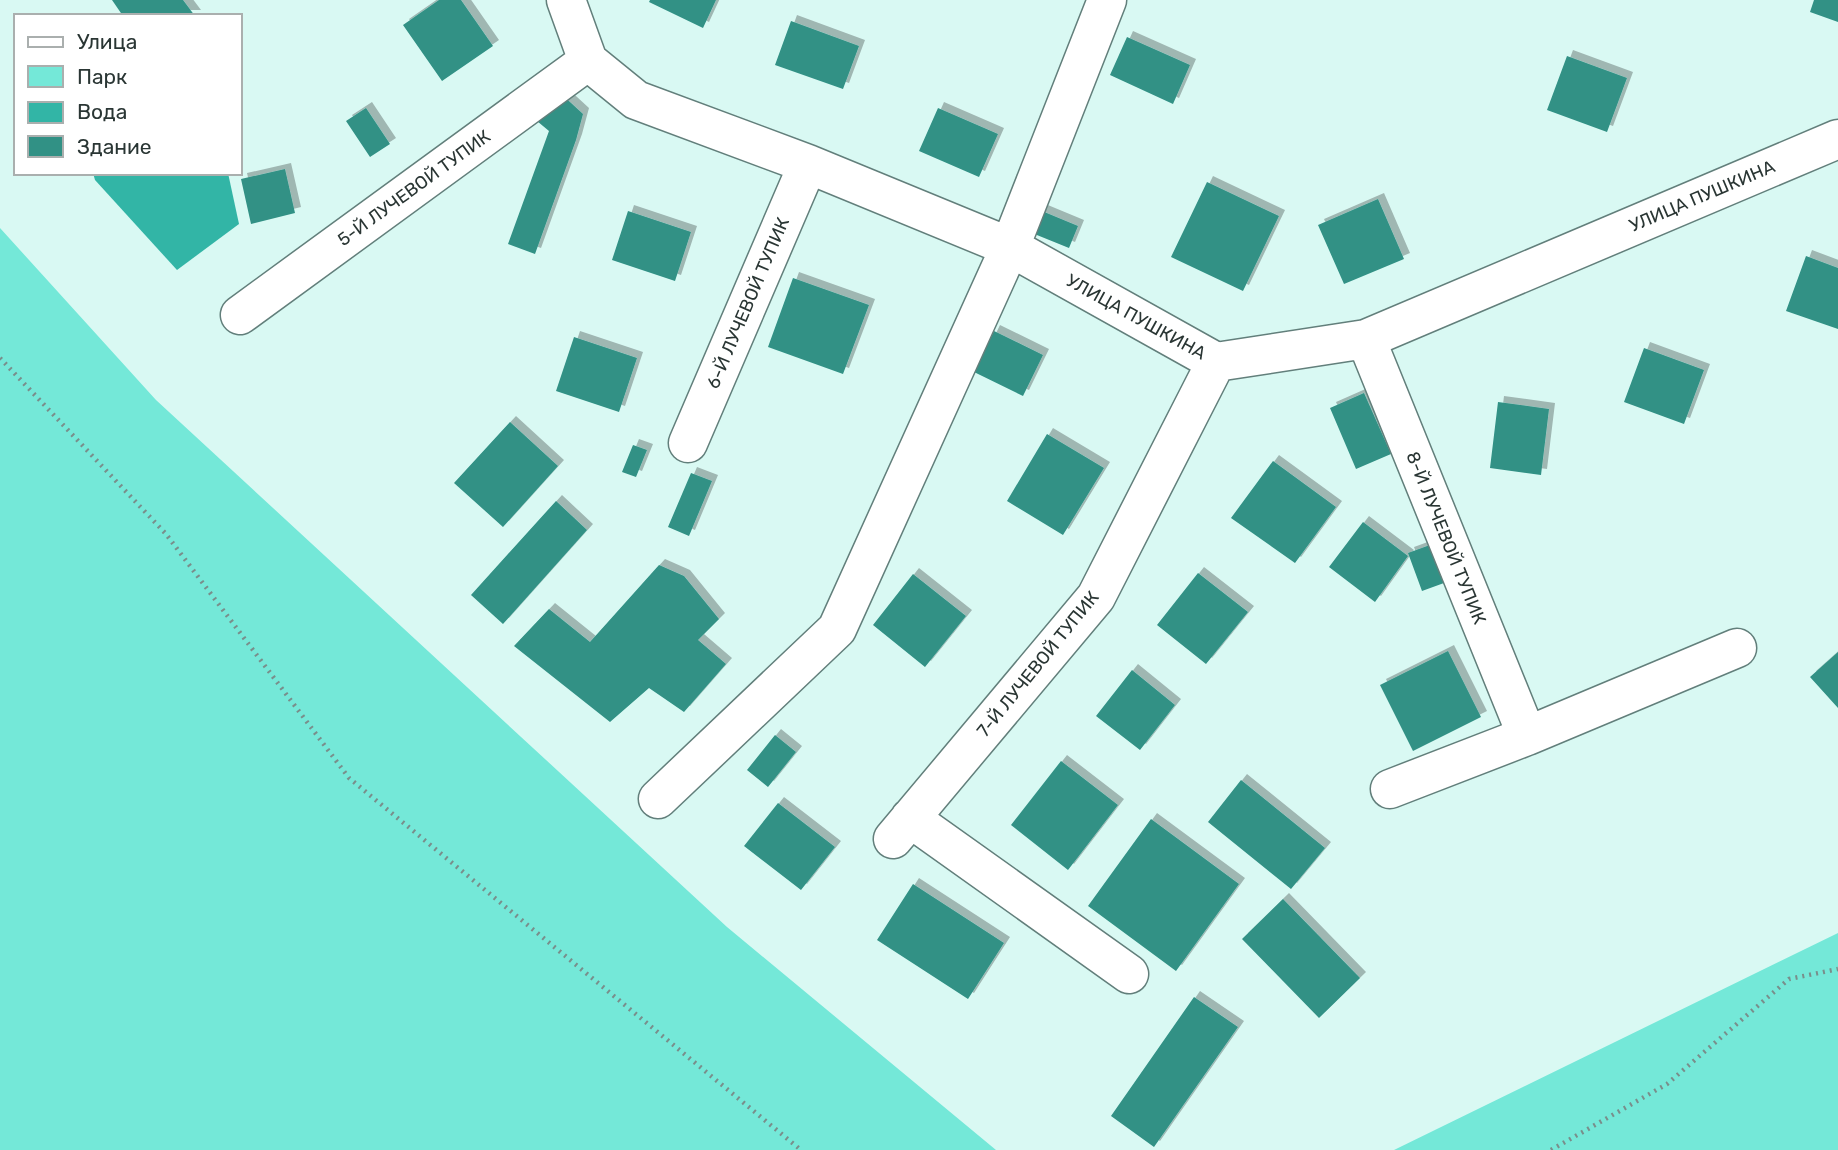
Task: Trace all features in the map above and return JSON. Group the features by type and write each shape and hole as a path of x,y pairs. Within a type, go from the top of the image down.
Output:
{"street":[{"path":"566,0 588,61"},
{"path":"658,799 837,629 1010,247 1107,0"},
{"name":"УЛИЦА ПУШКИНА","path":"588,61 636,100 808,164 1010,247 1216,362 1366,340 1838,139"},
{"name":"5-Й ЛУЧЕВОЙ ТУПИК","path":"240,315 588,61"},
{"name":"6-Й ЛУЧЕВОЙ ТУПИК","path":"688,443 808,164"},
{"name":"8-Й ЛУЧЕВОЙ ТУПИК","path":"1366,340 1527,736"},
{"name":"7-Й ЛУЧЕВОЙ ТУПИК","path":"1129,974 902,829 1096,597 1216,362"},
{"path":"1390,789 1527,736 1737,648"}],"path":[{"path":"0,358 166,534 349,778 801,1150"},
{"path":"1550,1150 1667,1084 1789,979 1838,969"}],"green space":[{"path":"0,228 156,400 727,927 996,1150 0,1150"},
{"path":"1838,933 1838,1150 1394,1150"}],"water":[{"path":"94,175 228,175 239,224 177,270 95,180"}],"building":[{"path":"112,0 183,0 194,14 122,14"},
{"path":"439,0 461,0 493,46 442,81 403,25"},
{"path":"716,0 703,28 649,2"},
{"path":"1814,0 1838,0 1838,22 1810,12"},
{"path":"791,21 859,46 843,89 775,65"},
{"path":"1127,37 1190,65 1173,104 1110,75"},
{"path":"1567,56 1627,78 1607,132 1547,110"},
{"path":"558,91 583,114 535,254 508,244 549,131 531,116"},
{"path":"366,108 390,144 370,157 346,121"},
{"path":"938,108 998,134 979,177 919,151"},
{"path":"285,169 295,213 251,224 241,179"},
{"path":"1207,182 1279,216 1243,291 1171,257"},
{"path":"1378,199 1404,259 1344,284 1318,225"},
{"path":"1037,209 1078,226 1069,248 1027,231"},
{"path":"628,211 691,232 675,281 612,260"},
{"path":"1806,256 1838,268 1838,329 1786,311"},
{"path":"793,278 869,305 843,374 768,347"},
{"path":"994,331 1043,355 1023,396 974,372"},
{"path":"574,337 637,358 619,412 556,391"},
{"path":"1644,348 1704,370 1684,424 1624,402"},
{"path":"1364,393 1391,454 1356,469 1330,408"},
{"path":"1498,402 1549,409 1541,475 1490,468"},
{"path":"510,422 558,466 503,527 454,483"},
{"path":"1047,434 1104,468 1063,535 1007,501"},
{"path":"633,445 647,450 636,477 622,472"},
{"path":"1273,461 1336,507 1295,563 1231,518"},
{"path":"691,473 712,481 689,536 668,527"},
{"path":"556,501 587,530 503,624 471,595"},
{"path":"1363,522 1408,556 1375,602 1329,567"},
{"path":"1430,545 1444,583 1422,591 1408,553"},
{"path":"659,565 684,576 719,619 698,640 726,664 684,712 649,688 610,722 514,646 549,609 590,642"},
{"path":"1198,573 1248,612 1206,664 1157,625"},
{"path":"913,574 966,616 925,667 873,625"},
{"path":"1448,651 1481,717 1413,751 1380,685"},
{"path":"1838,652 1838,708 1810,677"},
{"path":"1132,670 1175,705 1140,750 1096,716"},
{"path":"775,735 796,752 768,787 747,770"},
{"path":"1061,761 1118,805 1068,870 1011,825"},
{"path":"1241,780 1325,848 1291,889 1208,822"},
{"path":"778,803 835,847 801,890 744,846"},
{"path":"1151,819 1239,884 1176,971 1088,906"},
{"path":"913,884 1004,943 968,999 877,940"},
{"path":"1283,899 1360,978 1319,1018 1242,939"},
{"path":"1194,997 1238,1027 1154,1147 1111,1116"}]}
